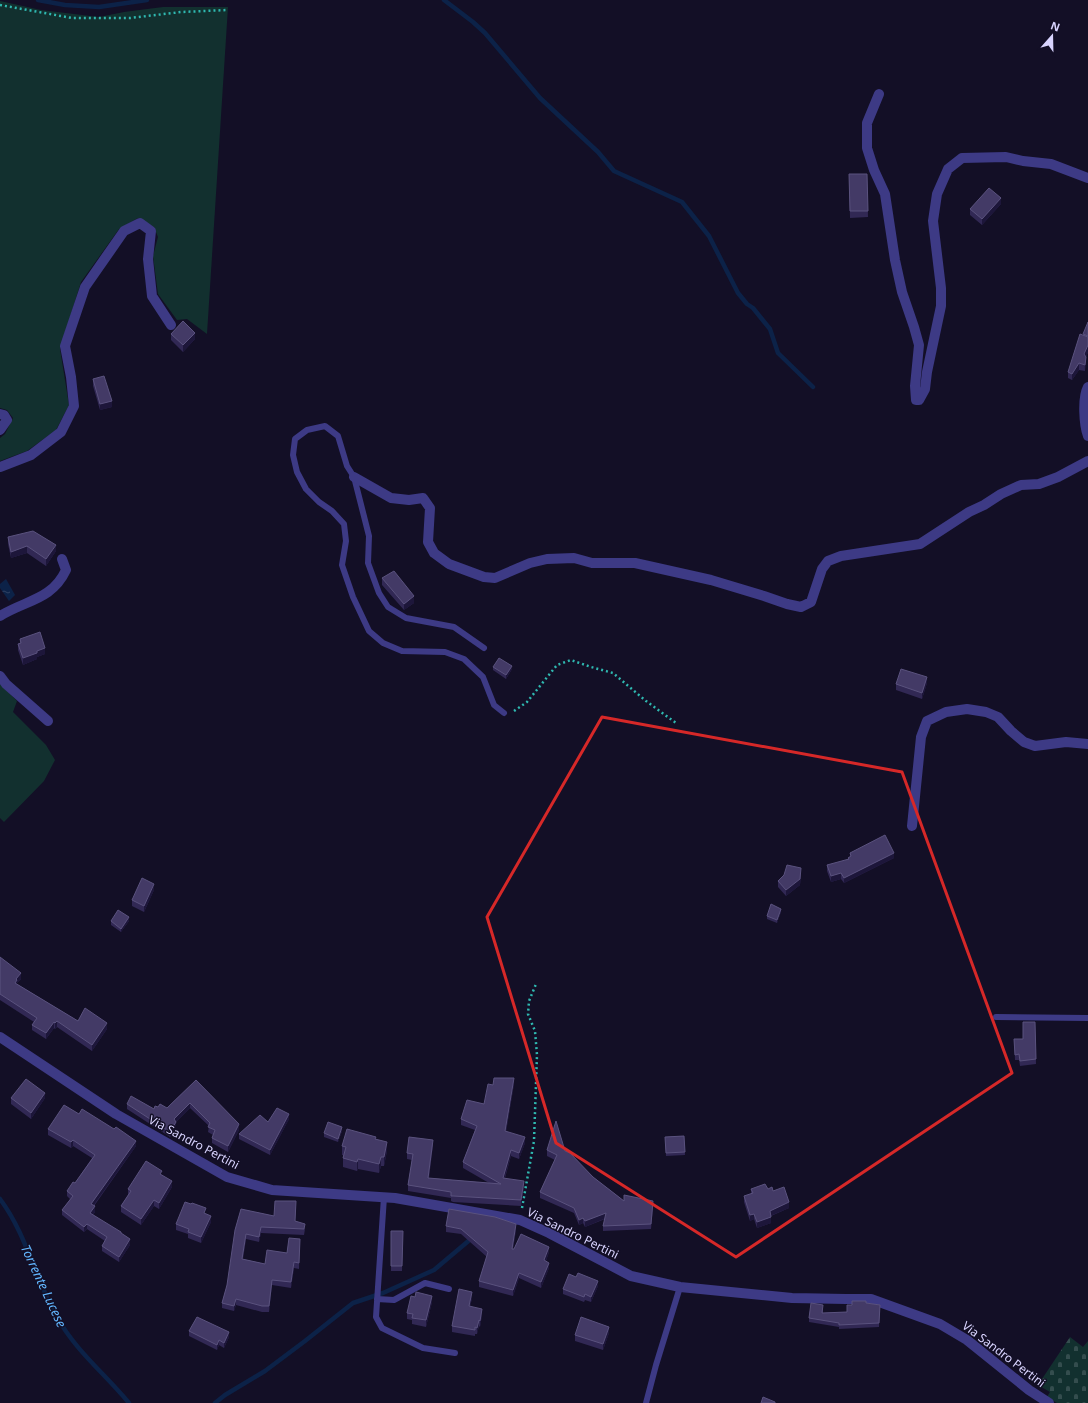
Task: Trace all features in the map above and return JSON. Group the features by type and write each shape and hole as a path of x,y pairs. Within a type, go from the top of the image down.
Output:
{"street":[{"path":"879,94 867,123 867,148 874,170 886,194 895,260 919,345 915,381 916,400 919,400 925,389 927,372 941,306 941,288 933,221 937,194 948,169 962,158 1006,157 1023,161 1051,164 1088,178"},
{"path":"0,467 31,455 61,432 74,406 71,377 65,346 86,287 124,231 140,223 152,231 148,259 152,296 171,325"},
{"path":"1088,387 1086,391 1084,410 1088,436"},
{"path":"0,414 4,415 7,420 0,430"},
{"path":"354,477 391,498 409,500 423,498 430,508 428,542 434,553 449,564 484,578 495,578 547,559 574,558 592,563 635,563 711,580 801,607 811,602 822,569 828,561 841,556 920,544 1001,494 1021,485 1039,484 1058,477 1088,461"},
{"path":"0,616 12,608 38,598 56,586 66,570 62,559"},
{"path":"0,676 6,684 48,721"},
{"path":"912,826 921,736 927,721 946,712 967,709 986,712 998,717 1024,742 1035,746 1066,742 1088,744"},
{"name":"Via Sandro Pertini","path":"0,1037 116,1114 227,1177 272,1190 395,1198 520,1220 549,1233 631,1276 680,1287 792,1298 871,1299 940,1324 967,1340 1029,1390 1049,1403"}],"lane":[{"path":"484,648 454,627 406,618 388,607 379,593 368,563 369,536 354,477 347,466 338,436 325,426 307,430 295,439 293,455 297,472 306,489 319,502 332,511 344,524 346,541 342,565 353,597 369,631 383,643 402,651 445,652 464,659 483,676 494,705 504,713"},
{"path":"996,1017 1088,1018"},
{"path":"384,1197 376,1317 382,1328 423,1348 455,1353"},
{"path":"377,1298 394,1300 425,1283 448,1289"},
{"path":"646,1403 680,1287"}],"path":[{"path":"0,5 72,18 130,18 181,12 228,10"},
{"path":"504,713 516,711 527,702 557,666 571,660 591,668 613,673 646,701 676,723"},
{"path":"520,1220 534,1141 537,1055 535,1031 528,1014 529,1001 536,984"}],"highlighted area":[{"path":"602,717 902,772 1012,1073 736,1257 556,1143 487,917"}],"green space":[{"path":"0,1 41,10 99,17 163,7 228,7 207,334 187,319 177,320 158,294 153,256 158,237 154,227 138,218 119,229 81,282 60,349 69,405 56,430 27,451 0,461 0,438 5,434 13,418 7,410 0,408"},
{"path":"0,684 17,701 13,712 46,745 55,760 44,781 4,822 0,818"},
{"path":"1070,1337 1083,1347 1088,1341 1088,1403 1057,1403 1047,1397 1050,1392 1038,1385"}],"water":[{"path":"6,579 15,595 9,601 0,588 0,584"}],"building":[{"path":"849,174 867,174 868,211 850,211"},
{"path":"989,188 1001,198 982,219 970,209"},
{"path":"183,321 195,333 183,345 171,334"},
{"path":"1088,322 1088,336 1083,334"},
{"path":"1080,334 1088,337 1088,345 1084,354 1086,357 1085,365 1079,363 1072,374 1068,372"},
{"path":"104,376 112,401 100,404 93,379"},
{"path":"33,531 56,545 46,559 27,546 11,552 8,537"},
{"path":"394,571 414,596 404,604 382,578"},
{"path":"40,632 45,648 37,651 37,653 23,658 18,644 21,643 20,639"},
{"path":"499,658 512,666 506,675 493,667"},
{"path":"901,669 927,677 922,693 896,684"},
{"path":"885,835 894,853 844,878 841,873 831,876 827,865 849,859 848,858 851,856 850,853"},
{"path":"787,865 801,868 800,879 786,890 778,881 784,875"},
{"path":"142,878 154,884 144,906 132,900"},
{"path":"771,904 781,909 777,920 767,916"},
{"path":"118,910 129,917 121,929 111,921"},
{"path":"0,957 21,973 16,979 17,980 15,983 78,1021 85,1008 107,1023 92,1045 57,1021 55,1023 54,1022 46,1033 32,1025 37,1018 0,994"},
{"path":"1023,1022 1035,1022 1036,1059 1020,1061 1019,1054 1015,1055 1014,1039 1023,1039"},
{"path":"494,1078 514,1078 505,1131 525,1137 519,1153 511,1150 503,1178 524,1181 521,1200 451,1196 451,1192 408,1185 413,1154 407,1153 409,1137 433,1140 428,1178 501,1184 463,1162 477,1126 461,1119 467,1100 484,1104 488,1084 493,1085"},
{"path":"26,1079 45,1093 31,1113 11,1098"},
{"path":"196,1080 239,1124 228,1146 212,1138 215,1130 208,1127 210,1123 190,1103 174,1119 176,1122 170,1132 127,1104 131,1096 154,1109 155,1106 158,1107 160,1104 167,1108"},
{"path":"64,1105 79,1114 82,1109 114,1129 116,1127 136,1141 91,1204 95,1206 90,1213 130,1239 119,1257 102,1246 107,1237 87,1224 84,1227 62,1210 73,1196 67,1191 73,1182 75,1183 95,1155 73,1140 71,1142 48,1129"},
{"path":"277,1108 289,1114 270,1150 239,1134 260,1115 268,1122"},
{"path":"556,1121 565,1151 570,1153 593,1177 624,1201 624,1195 653,1201 651,1224 603,1226 606,1213 585,1221 583,1218 579,1220 574,1208 540,1192 557,1155 547,1150"},
{"path":"328,1122 342,1127 338,1139 324,1133"},
{"path":"347,1129 376,1137 375,1139 387,1142 384,1157 381,1157 379,1164 358,1159 357,1162 343,1158 346,1147 342,1146"},
{"path":"684,1136 685,1152 666,1153 665,1137"},
{"path":"146,1161 162,1171 160,1174 172,1181 159,1203 154,1200 141,1219 121,1206 131,1191 128,1189"},
{"path":"765,1184 768,1189 772,1187 773,1191 784,1187 789,1202 770,1211 771,1217 757,1222 754,1214 750,1215 744,1196 753,1193 751,1189"},
{"path":"275,1201 296,1201 295,1221 305,1224 304,1229 261,1227 259,1237 246,1234 242,1259 265,1264 267,1250 287,1253 289,1238 300,1239 299,1263 294,1262 291,1282 272,1280 269,1306 262,1306 236,1299 234,1306 222,1303 227,1285 235,1230 241,1209 274,1216"},
{"path":"185,1202 206,1208 204,1213 211,1216 201,1237 188,1232 189,1229 176,1224"},
{"path":"449,1209 495,1217 516,1224 512,1249 514,1249 521,1234 549,1247 544,1260 549,1263 541,1282 519,1273 513,1290 479,1281 488,1252 461,1229 446,1226"},
{"path":"391,1231 403,1231 402,1266 391,1266"},
{"path":"578,1273 598,1281 591,1297 585,1294 584,1297 563,1289 569,1274 576,1277"},
{"path":"459,1289 472,1292 469,1306 482,1309 480,1321 479,1320 477,1328 475,1327 475,1330 452,1326"},
{"path":"416,1292 432,1296 426,1320 412,1318 413,1314 407,1313 411,1296 415,1297"},
{"path":"852,1301 866,1301 866,1303 880,1305 879,1323 839,1325 839,1323 809,1318 811,1303 823,1305 822,1313 847,1312 847,1305 852,1305"},
{"path":"197,1317 229,1332 224,1343 219,1340 217,1345 189,1331"},
{"path":"581,1317 609,1327 603,1344 575,1335"},
{"path":"763,1397 775,1402 775,1403 761,1403"}],"waterway":[{"path":"38,0 65,5 99,7 147,0"},
{"path":"444,0 485,33 540,98 598,152 614,171 682,202 709,236 738,293 747,304 753,308 770,329 778,353 813,387"},
{"name":"Torrente Lucese","path":"0,1199 17,1227 49,1302 64,1329 81,1351 129,1403"},
{"path":"215,1403 225,1395 265,1371 353,1303 383,1293 434,1270 472,1238"}]}
